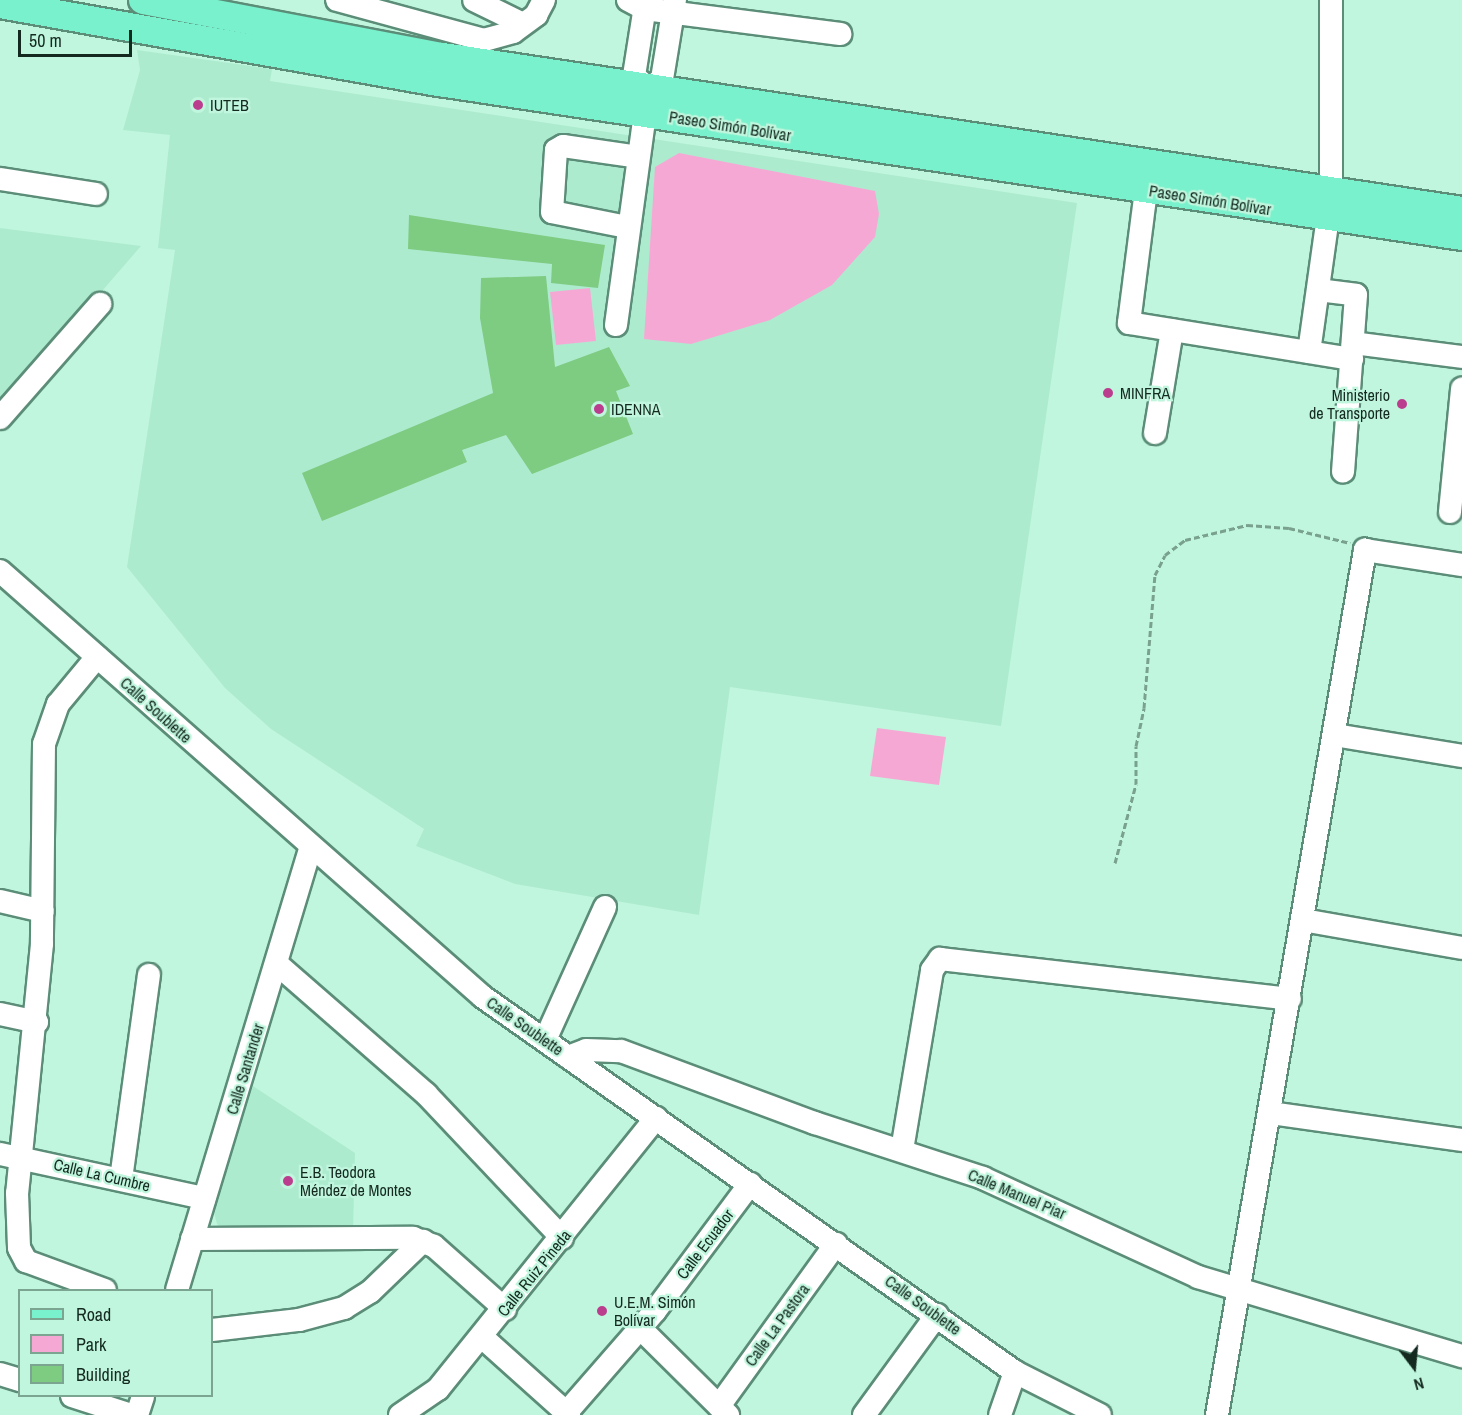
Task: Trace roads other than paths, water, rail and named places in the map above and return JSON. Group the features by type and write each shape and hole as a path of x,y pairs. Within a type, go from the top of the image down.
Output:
{"main road":[{"name":"Paseo Simón Bolívar","path":"143,0 647,101 1146,190 1329,205 1462,211"},
{"name":"Paseo Simón Bolívar","path":"0,4 1329,205 1462,236"}],"street":[{"path":"337,0 484,40 507,36 521,23 536,15 544,0"},
{"path":"474,0 521,23"},
{"path":"521,23 524,0"},
{"path":"1310,352 1329,205 1331,0"},
{"path":"647,101 634,76 640,3 674,6 840,34"},
{"path":"616,325 627,227 647,101 662,79 674,6"},
{"path":"627,227 552,212 556,150 563,146 638,157"},
{"path":"0,179 96,194"},
{"path":"1146,190 1129,323 1310,352 1352,351 1462,357"},
{"path":"1318,290 1356,295 1343,472"},
{"path":"0,418 100,304"},
{"path":"1155,433 1172,330"},
{"path":"1450,512 1462,389"},
{"path":"1217,1415 1365,550 1462,565"},
{"name":"Calle Soublette","path":"0,571 437,959 568,1057 1015,1372 1100,1415"},
{"path":"97,657 57,704 45,737 43,911 38,1022 9,1156 22,1256 30,1264 102,1289"},
{"path":"1334,735 1462,756"},
{"name":"Calle Santander","path":"177,1289 311,847"},
{"path":"0,901 43,911"},
{"path":"545,1040 606,907"},
{"path":"1303,920 1462,948"},
{"path":"902,1150 930,979 940,959 1290,999"},
{"path":"277,964 426,1094 562,1238"},
{"path":"121,1179 149,975"},
{"path":"0,1014 38,1022"},
{"name":"Calle Manuel Piar","path":"568,1057 586,1050 621,1051 983,1178 1152,1259 1238,1291 1462,1356"},
{"path":"1270,1113 1462,1140"},
{"name":"Calle Ruiz Pineda","path":"400,1415 438,1389 505,1309 656,1118"},
{"name":"Calle La Cumbre","path":"9,1156 204,1198"},
{"name":"Calle Ecuador","path":"567,1414 640,1328 750,1184"},
{"path":"192,1239 423,1241 456,1263 505,1309"},
{"path":"213,1330 299,1320 344,1308 370,1292 423,1241"},
{"name":"Calle La Pastora","path":"723,1411 836,1244"},
{"path":"864,1415 937,1316"},
{"path":"640,1328 723,1411"},
{"path":"482,1337 567,1414"},
{"path":"1000,1415 1015,1372"},
{"path":"0,1374 18,1379"},
{"path":"78,1397 131,1415"},
{"path":"137,1415 142,1397"}],"place":[{"name":"IUTEB","path":"198,105"},
{"name":"MINFRA","path":"1108,393"},
{"name":"Ministerio de Transporte","path":"1402,404"},
{"name":"IDENNA","path":"599,409"},
{"name":"E.B. Teodora Méndez de Montes","path":"288,1181"},
{"name":"U.E.M. Simón Bolívar","path":"602,1311"}]}
